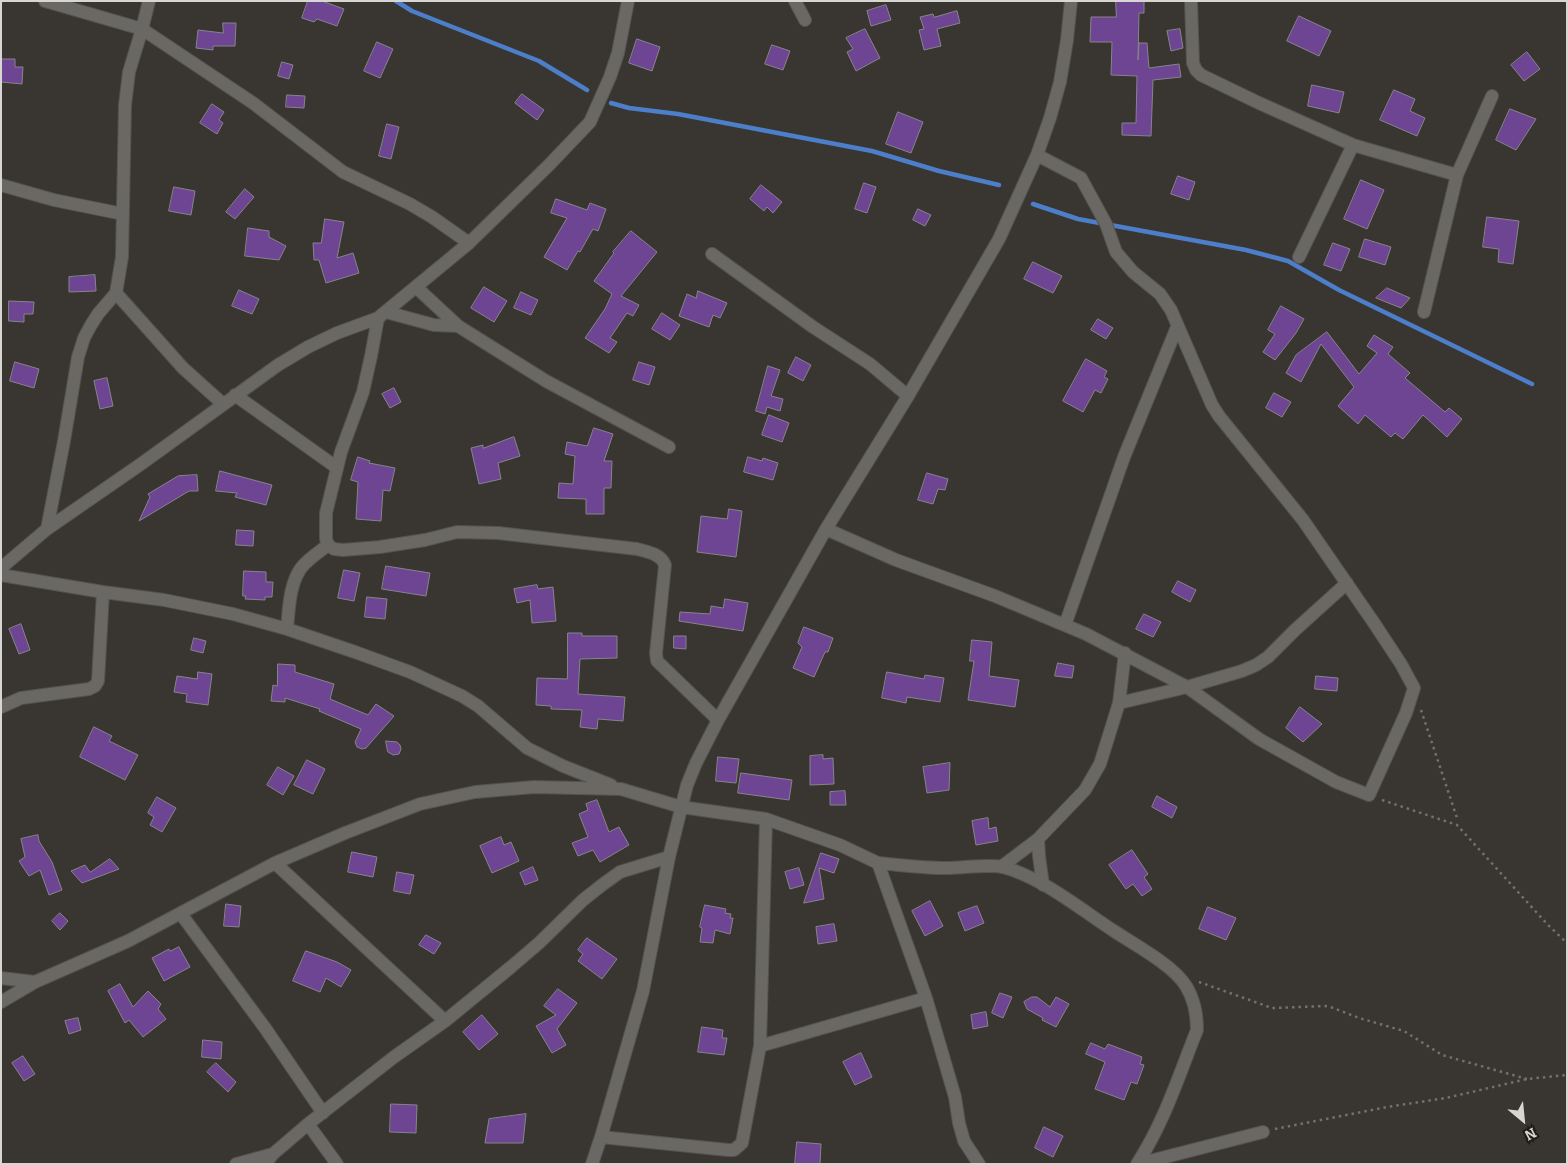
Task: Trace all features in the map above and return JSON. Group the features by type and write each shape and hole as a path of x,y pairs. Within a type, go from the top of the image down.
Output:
{"street":[{"path":"45,1 142,29 253,103 343,172 410,204 470,243"},
{"path":"48,529 78,357 84,338 91,325 116,293 122,257 125,105 129,72 149,1"},
{"path":"1,568 48,529 278,365 308,347 382,315 470,243 590,122 613,69 628,1"},
{"path":"795,1 805,20"},
{"path":"592,1164 643,991 669,857 690,778 718,720 826,529 908,396 999,239 1037,155 1050,118 1060,82 1068,40 1071,1"},
{"path":"1191,1 1193,63 1201,75 1353,145 1457,175"},
{"path":"1424,312 1457,175 1492,96"},
{"path":"1299,257 1353,145"},
{"path":"826,529 896,560 995,596 1065,625 1125,653 1188,687 1259,739 1336,782 1369,795 1406,713 1414,688 1401,664 1348,583 1303,520 1219,416 1212,405 1171,310 1160,294 1133,272 1116,252 1106,224 1081,178 1037,155"},
{"path":"1,185 54,200 123,214"},
{"path":"712,254 812,328 870,364 908,396"},
{"path":"416,287 458,326 546,381 669,447"},
{"path":"116,293 183,368 223,404"},
{"path":"382,315 434,325 458,326"},
{"path":"382,315 363,392 336,467 326,513 326,539 328,545 334,549 343,550 380,547 457,532 498,533 637,549 657,556 663,559 665,565 656,653 657,661 718,720"},
{"path":"1065,625 1124,457 1177,327"},
{"path":"235,395 336,467"},
{"path":"287,629 292,589 296,577 308,560 328,545"},
{"path":"1,575 164,600 233,614 287,629 410,672 462,696 478,706 527,748 563,766 620,789 681,807 766,819 840,845 878,863 945,868 1001,867 1043,884 1149,954 1174,973 1186,986 1193,1002 1197,1017 1197,1030 1151,1143 1138,1164"},
{"path":"1119,703 1188,687 1242,672 1256,665 1268,657 1348,583"},
{"path":"1,707 21,698 89,689 95,686 98,681 103,592"},
{"path":"1001,867 1038,839 1085,790 1100,764 1119,703 1125,653"},
{"path":"1,1002 35,982 128,941 275,864 345,833 420,804 475,792 534,787 620,789"},
{"path":"601,1137 728,1150 738,1147 742,1143 760,1046 766,819"},
{"path":"1038,839 1043,884"},
{"path":"236,1164 269,1159 308,1124 394,1057 445,1021 511,967 602,884 620,872 669,857"},
{"path":"878,863 926,998 955,1097 964,1140 979,1164"},
{"path":"275,864 445,1021"},
{"path":"181,914 265,1028 323,1113"},
{"path":"1,978 35,982"},
{"path":"760,1046 926,998"},
{"path":"308,1124 337,1164"},
{"path":"1138,1164 1263,1132"}],"path":[{"path":"1414,688 1457,818"},
{"path":"1369,795 1457,825 1548,925 1567,943"},
{"path":"1199,982 1272,1008 1328,1006 1359,1018 1404,1031 1442,1055 1527,1079"},
{"path":"1263,1132 1387,1107 1446,1098 1527,1079 1567,1075"}],"building":[{"path":"308,1 322,1 344,9 337,26 317,19 314,22 302,18"},
{"path":"1116,1 1144,1 1144,13 1139,13 1138,60 1139,43 1147,43 1149,68 1179,64 1181,77 1153,80 1151,136 1122,135 1122,123 1136,123 1137,76 1111,75 1112,42 1090,42 1091,17 1116,17"},
{"path":"886,5 891,20 871,26 867,11"},
{"path":"957,11 960,23 937,29 941,46 924,50 919,30 924,29 920,17 933,14 934,17"},
{"path":"1299,16 1331,31 1319,56 1287,41"},
{"path":"223,23 236,23 235,46 213,46 213,50 196,48 198,30 223,33"},
{"path":"865,29 880,58 856,71 847,52 853,49 846,38"},
{"path":"1180,29 1183,48 1171,51 1167,31"},
{"path":"637,39 660,47 652,71 629,63"},
{"path":"377,42 393,49 380,78 364,71"},
{"path":"772,45 790,51 783,70 765,64"},
{"path":"1527,52 1540,69 1524,81 1511,65"},
{"path":"1,59 15,59 15,67 23,67 22,84 1,82"},
{"path":"282,62 293,65 289,79 278,76"},
{"path":"1312,85 1344,92 1339,113 1308,106"},
{"path":"1394,90 1415,99 1410,111 1425,118 1417,136 1380,120"},
{"path":"522,94 544,110 537,120 515,103"},
{"path":"287,95 305,96 304,108 286,107"},
{"path":"212,104 224,112 219,120 223,123 217,134 200,123"},
{"path":"1510,109 1536,119 1516,150 1496,140"},
{"path":"898,112 923,122 911,153 886,144"},
{"path":"387,124 399,127 391,159 379,156"},
{"path":"1178,176 1195,182 1189,200 1171,194"},
{"path":"1361,180 1384,190 1367,229 1344,219"},
{"path":"864,183 876,187 867,213 855,209"},
{"path":"761,185 782,202 773,213 767,207 764,211 750,199"},
{"path":"174,187 195,191 191,215 169,211"},
{"path":"245,189 254,197 235,219 226,212"},
{"path":"556,199 587,210 590,203 606,209 598,231 593,229 567,270 544,257 567,218 551,213"},
{"path":"918,209 931,215 925,226 913,220"},
{"path":"1487,217 1519,221 1513,264 1498,262 1499,249 1483,247"},
{"path":"325,219 344,222 337,258 353,253 359,273 326,283 319,260 314,260 313,243 321,243"},
{"path":"248,228 269,231 269,237 286,246 279,260 245,256"},
{"path":"631,231 657,252 621,296 639,305 633,316 627,313 610,338 617,342 609,353 585,338 605,309 612,294 594,281 613,252"},
{"path":"1365,239 1391,247 1385,265 1359,257"},
{"path":"1333,243 1350,249 1341,271 1324,265"},
{"path":"1033,262 1062,276 1053,293 1024,279"},
{"path":"95,275 96,291 69,292 69,277"},
{"path":"484,287 507,301 494,322 471,308"},
{"path":"1387,288 1410,298 1401,308 1376,298"},
{"path":"239,290 259,299 252,314 232,306"},
{"path":"698,291 727,303 720,318 713,315 709,327 679,316 687,294 696,298"},
{"path":"521,292 538,300 531,315 514,308"},
{"path":"9,301 34,302 33,314 24,314 24,322 9,321"},
{"path":"1281,306 1304,319 1296,333 1275,360 1263,352 1275,334 1268,330"},
{"path":"662,313 680,325 670,340 652,329"},
{"path":"1098,319 1113,328 1106,339 1091,330"},
{"path":"1327,332 1359,374 1377,353 1367,346 1374,335 1393,347 1388,354 1410,373 1405,378 1445,412 1449,408 1462,419 1447,437 1423,415 1403,439 1395,433 1391,437 1365,415 1358,424 1338,406 1354,387 1321,344 1301,382 1286,373 1296,355"},
{"path":"796,357 811,365 803,381 788,373"},
{"path":"1086,359 1107,371 1104,377 1108,379 1101,393 1095,390 1083,412 1063,401"},
{"path":"15,362 39,369 34,388 10,381"},
{"path":"639,362 655,367 649,385 633,380"},
{"path":"768,366 780,370 771,396 783,399 780,411 767,407 765,414 756,411"},
{"path":"107,378 113,406 100,409 94,381"},
{"path":"394,388 401,402 390,408 382,394"},
{"path":"1274,393 1291,402 1282,417 1266,408"},
{"path":"769,415 789,423 782,442 762,435"},
{"path":"594,428 613,434 604,461 612,461 611,488 604,488 604,514 586,514 586,499 558,498 559,483 573,484 575,456 565,454 567,442 587,446"},
{"path":"514,437 520,456 498,463 501,479 479,484 471,448 483,445 483,448"},
{"path":"358,457 370,461 369,463 395,468 390,491 383,490 381,521 356,519 358,482 351,480"},
{"path":"748,457 762,461 763,458 778,463 773,480 744,472"},
{"path":"220,471 272,485 266,505 235,497 237,493 216,491"},
{"path":"927,473 948,479 945,490 938,489 933,504 918,500"},
{"path":"197,475 198,491 189,491 139,521 150,497 148,494 178,476"},
{"path":"729,509 742,511 736,557 697,552 701,516 727,519"},
{"path":"237,530 254,531 253,546 236,545"},
{"path":"386,566 430,573 426,596 382,589"},
{"path":"344,570 360,573 354,601 338,598"},
{"path":"244,571 266,572 266,582 273,582 272,597 265,597 265,600 245,599 246,596 243,596"},
{"path":"1178,581 1196,590 1190,602 1172,592"},
{"path":"537,585 538,589 553,587 556,621 532,623 530,600 517,603 514,589"},
{"path":"367,597 387,599 385,619 365,617"},
{"path":"725,599 748,603 743,631 679,621 680,612 710,614 711,606 723,608"},
{"path":"1144,614 1161,622 1153,637 1136,629"},
{"path":"21,624 30,650 19,654 9,629"},
{"path":"804,627 833,638 828,652 825,652 814,677 793,668 802,647 798,643"},
{"path":"568,633 582,633 582,636 617,636 617,658 580,659 578,694 625,697 623,721 598,719 597,729 580,727 582,710 551,709 551,706 536,705 537,678 567,679"},
{"path":"674,636 686,636 686,649 674,648"},
{"path":"194,638 206,641 203,653 191,650"},
{"path":"972,640 992,642 989,676 1019,680 1015,707 968,700 974,661 970,661"},
{"path":"1058,663 1074,666 1072,678 1055,676"},
{"path":"278,664 295,665 295,672 334,684 330,699 368,715 376,704 394,716 366,748 357,747 355,742 361,729 319,711 320,709 285,698 285,702 271,701 273,685 277,686"},
{"path":"198,672 212,674 208,705 186,702 187,694 174,692 177,676 197,679"},
{"path":"887,672 924,679 925,675 944,678 940,702 907,697 906,703 882,698"},
{"path":"1316,676 1338,678 1337,691 1315,689"},
{"path":"1300,707 1322,724 1303,742 1286,728"},
{"path":"94,727 112,736 109,741 138,755 125,780 80,757"},
{"path":"386,741 397,742 400,745 399,754 393,755 388,752"},
{"path":"823,755 823,759 833,758 834,784 810,785 810,756"},
{"path":"718,757 739,759 736,783 716,781"},
{"path":"307,760 325,769 313,794 294,785"},
{"path":"950,763 949,790 927,793 923,767"},
{"path":"278,767 294,776 283,795 267,785"},
{"path":"741,773 792,780 789,800 738,793"},
{"path":"845,791 846,805 830,805 830,792"},
{"path":"1157,796 1177,807 1172,818 1152,807"},
{"path":"157,797 176,808 162,832 150,825 154,817 148,813"},
{"path":"597,800 609,832 619,827 629,845 600,862 593,850 578,856 572,843 588,837 579,814 588,810 586,804"},
{"path":"988,818 989,829 996,827 998,841 976,845 972,821"},
{"path":"38,835 39,841 52,862 62,890 49,895 40,870 29,876 19,861 25,857 21,839"},
{"path":"501,837 504,845 511,842 519,861 492,873 480,846"},
{"path":"1132,850 1148,874 1144,877 1152,889 1142,896 1133,884 1126,889 1109,865"},
{"path":"352,852 377,857 373,877 348,872"},
{"path":"821,853 839,859 834,873 819,868 824,899 804,903"},
{"path":"110,859 119,869 82,883 71,871 85,865 90,872"},
{"path":"533,867 538,880 525,885 520,873"},
{"path":"799,868 804,885 790,889 785,872"},
{"path":"397,872 414,875 410,894 394,891"},
{"path":"930,901 943,926 925,936 912,911"},
{"path":"226,904 241,906 239,927 224,926"},
{"path":"705,905 726,909 725,913 731,914 730,918 733,918 730,934 715,930 713,943 700,942 702,928 700,927"},
{"path":"977,906 984,923 965,931 958,913"},
{"path":"1208,907 1236,918 1226,940 1199,929"},
{"path":"60,913 68,921 60,930 52,921"},
{"path":"834,924 837,941 818,944 816,927"},
{"path":"426,935 441,943 434,954 419,945"},
{"path":"587,938 617,959 602,979 578,961 583,954 578,950"},
{"path":"179,947 190,967 164,981 152,958 169,949 170,951"},
{"path":"306,951 337,962 351,970 341,987 326,978 320,992 293,981"},
{"path":"120,984 133,1007 148,991 161,1004 158,1009 166,1019 143,1037 129,1020 125,1023 108,991"},
{"path":"558,989 577,1003 557,1029 566,1045 552,1053 536,1026 556,1015 544,1006"},
{"path":"1000,993 1012,997 1003,1018 992,1013"},
{"path":"1032,997 1037,997 1050,1007 1056,997 1069,1004 1056,1027 1027,1009 1024,1002"},
{"path":"986,1012 988,1026 973,1029 971,1015"},
{"path":"482,1015 498,1034 479,1050 463,1032"},
{"path":"78,1018 81,1030 69,1034 65,1021"},
{"path":"702,1027 723,1030 722,1038 727,1038 724,1055 698,1052"},
{"path":"203,1040 222,1042 221,1059 202,1057"},
{"path":"1091,1043 1105,1049 1108,1044 1142,1057 1140,1064 1144,1065 1137,1084 1131,1082 1124,1100 1095,1089 1105,1062 1086,1054"},
{"path":"861,1053 872,1077 855,1085 843,1062"},
{"path":"23,1056 35,1074 24,1081 12,1063"},
{"path":"216,1063 236,1082 228,1092 207,1072"},
{"path":"391,1104 417,1105 416,1133 390,1132"},
{"path":"526,1114 523,1143 485,1143 489,1119"},
{"path":"1044,1127 1063,1136 1053,1157 1035,1148"},
{"path":"797,1142 821,1144 820,1164 795,1164"}],"waterway":[{"path":"396,1 412,11 539,61 587,90"},
{"path":"611,103 629,108 678,114 872,151 939,171 999,185"},
{"path":"1033,204 1078,219 1246,250 1288,261 1339,290 1532,384"}]}
